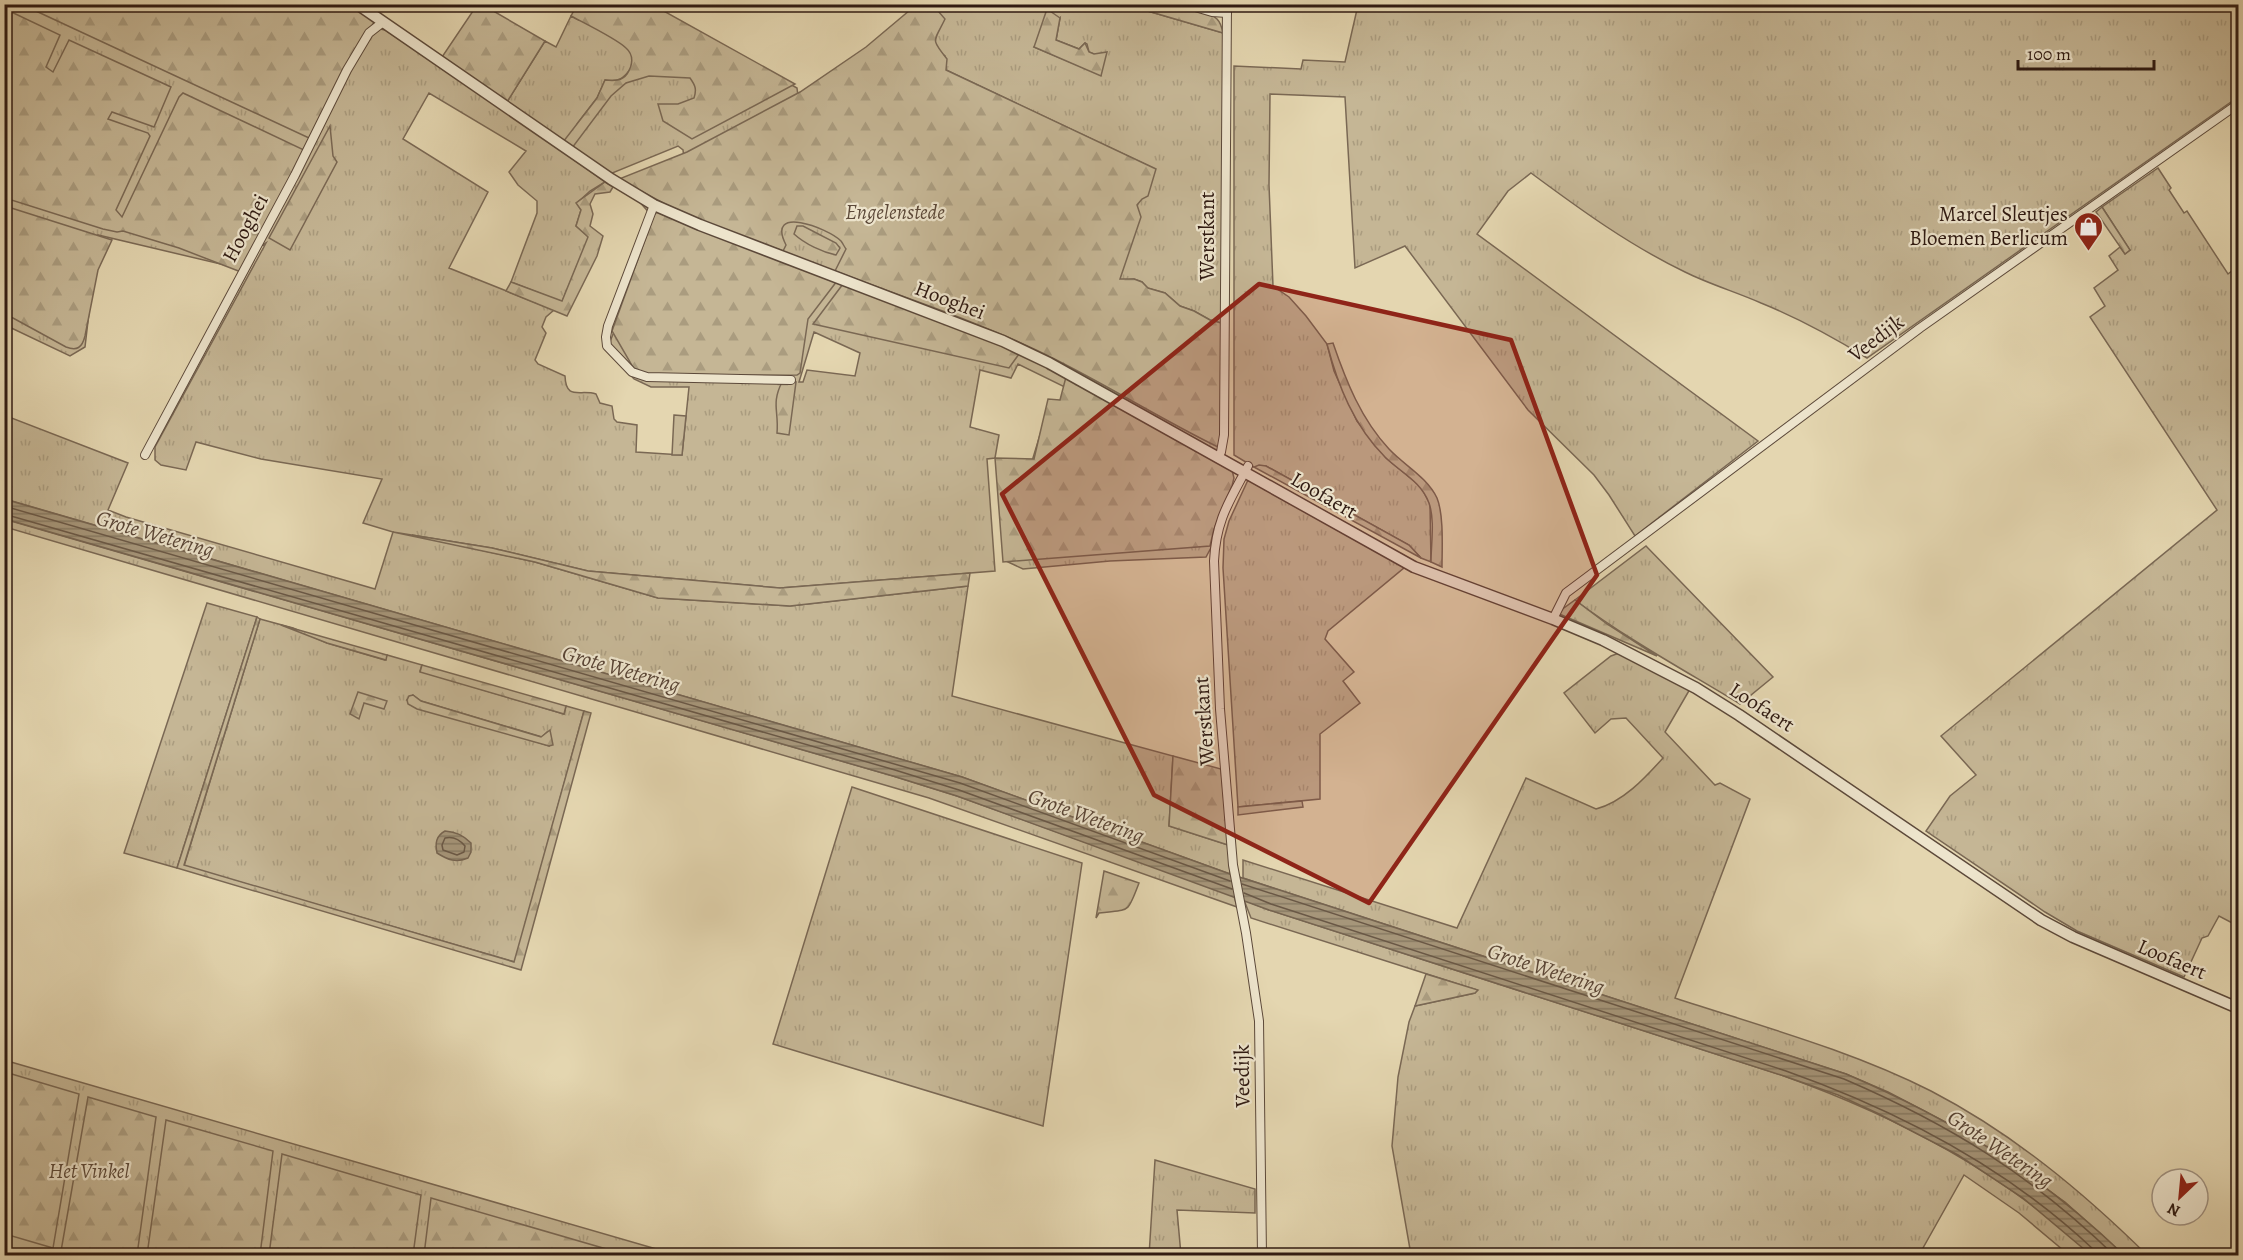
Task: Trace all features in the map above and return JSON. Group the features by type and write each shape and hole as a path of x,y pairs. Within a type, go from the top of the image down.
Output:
{"street":[{"name":"Hooghei","path":"357,4 560,145 654,205 700,225 1003,341 1049,363 1218,458"},
{"name":"Werstkant","path":"1185,4 1212,12 1227,9 1224,435 1218,458"},
{"name":"Hooghei","path":"145,455 295,175 347,70 369,33 383,22"},
{"name":"Veedijk","path":"1553,619 1566,593 1920,328 2238,104"},
{"path":"654,205 608,326 606,337 608,346 632,372 647,377 791,380"},
{"name":"Loofaert","path":"1218,458 1246,469 1414,567 1553,619 1633,655 1696,688 1731,709 2041,920 2073,938 2238,1008"},
{"name":"Werstkant","path":"1239,898 1233,866 1220,709 1214,561 1215,538 1220,522 1227,503 1246,469"},
{"name":"Veedijk","path":"1239,898 1259,1021 1262,1256"}],"highlighted area":[{"path":"1259,284 1511,340 1597,575 1369,903 1154,795 1002,494"}],"green space":[{"name":"Engelenstede","path":"5,5 262,5 385,30 605,182 590,191 577,203 581,210 576,226 589,237 562,302 511,282 537,213 537,201 518,185 509,172 526,151 429,93 403,139 488,192 449,268 554,310 546,317 542,327 546,333 535,360 538,364 565,376 568,389 571,391 596,394 600,403 612,406 614,419 617,422 637,425 636,452 682,455 689,387 651,387 634,379 607,349 658,223 631,192 685,168 683,150 678,146 610,174 507,102 545,41 556,47 571,16 579,20 651,5 797,88 799,105 919,5 1127,5 1223,33 1225,324 1210,320 1180,306 1165,293 1147,288 1142,282 1134,279 1127,280 1223,330 1221,463 1231,485 1213,544 1206,557 1110,561 1023,569 1006,561 1047,412 1062,403 1069,389 1018,364 1011,378 980,370 970,427 999,435 995,458 987,459 995,571 780,588 588,571 492,548 412,535 535,562 658,598 790,606 968,586 952,696 1173,756 1169,826 1228,845 1230,874 962,777 5,499 4,415 128,463 108,510 375,589 393,532 363,523 382,479 261,459 196,442 186,470 161,465 155,460 155,447 266,243 229,266 98,235 85,347 70,356 5,325","holes":["1060,18 1056,40 1079,49 1085,43 1087,44 1089,52 1094,54 1101,75 1034,47","937,50 945,56 946,70 1155,169 932,69","631,68 635,77 605,96 577,124 597,98 605,80 620,79","814,332 860,353 855,376 807,370 803,382 799,382"]},
{"path":"23,5 350,5 374,22 309,138"},
{"path":"477,5 483,5 545,41 507,102 442,57"},
{"path":"577,5 653,5 795,84 692,139 663,121 658,104 678,104 694,98 695,90 692,80 690,78 649,76 626,83 611,96 572,148 563,142 597,98 605,80 623,78 629,71 632,60 629,51 622,44 571,16"},
{"name":"Engelenstede","path":"916,5 933,5 945,19 936,36 936,43 947,59 946,70 1156,169 1148,196 1137,205 1141,217 1120,279 1134,279 1142,282 1148,288 1165,293 1180,306 1210,320 1225,324 1224,442 1218,447 1036,350 962,318 835,271 846,249 841,241 824,230 801,223 791,222 784,225 782,233 786,245 783,251 685,215 619,179 687,152 800,92 866,47"},
{"path":"1127,5 1174,6 1200,10 1217,19 1223,33"},
{"path":"1358,5 2238,5 2238,97 1867,358 1788,315 1664,262 1606,226 1531,173 1508,191 1477,234 1758,441 1635,536 1594,475 1528,410 1405,246 1355,268 1345,97 1270,94 1269,185 1273,286 1289,297 1327,344 1334,371 1357,421 1386,458 1421,487 1430,504 1431,562 1421,558 1409,545 1266,466 1254,467 1234,455 1234,66 1301,69 1303,60 1345,62"},
{"path":"5,9 60,35 46,67 53,72 69,40 171,87 154,127 112,112 108,119 148,133 150,136 116,210 122,217 179,97 183,93 304,150 241,272 179,248 123,231 103,229 5,198"},
{"path":"1047,9 1060,18 1056,40 1079,49 1085,43 1089,52 1094,54 1107,52 1101,76 1034,47"},
{"path":"330,126 333,156 337,162 290,250 269,238"},
{"path":"2158,168 2184,213 2187,211 2228,274 2238,266 2238,926 2219,916 2208,936 2202,938 2184,977 2077,931 2045,912 1926,831 1950,796 1976,775 1941,736 2217,510 2090,317 2105,306 2094,288 2118,270 2109,256 2120,247 2125,254 2130,250 2102,207"},
{"path":"605,182 613,187 610,192 595,194 590,204 593,214 590,226 603,236 597,256 567,316 506,291 511,282 562,301 588,237 576,226 581,210 576,203"},
{"path":"5,206 112,240 98,270 85,336 78,348 66,347 13,318 5,316"},
{"path":"2102,207 2130,250 2125,254 2096,212"},
{"path":"657,212 837,281 808,319 800,373 797,375 638,376 612,331"},
{"path":"797,226 803,226 836,243 840,248 836,255 798,238 794,234"},
{"path":"843,284 932,315 1019,354 1009,368 813,324"},
{"path":"1333,343 1349,385 1370,425 1389,449 1428,484 1437,498 1442,523 1442,567 1431,562 1432,517 1429,503 1416,483 1374,445 1356,419 1331,360 1327,344"},
{"path":"1066,377 1232,470 1234,478 1232,486 1214,529 1210,546 1003,562 995,458 1034,459 1048,399 1060,400"},
{"path":"782,382 796,382 789,435 777,433 776,402"},
{"path":"674,415 686,416 682,455 672,455"},
{"path":"1266,466 1409,545 1421,558 1254,467"},
{"path":"1248,480 1405,567 1328,631 1325,639 1354,672 1343,681 1360,703 1320,734 1320,799 1238,807 1223,568 1224,539 1229,521"},
{"path":"4,519 957,796 1234,896 1237,907 929,798 5,527"},
{"path":"393,532 492,548 588,571 780,588 970,573 968,586 790,606 658,598 535,562"},
{"path":"1646,546 1773,677 1740,704 1635,641 1575,600"},
{"path":"1575,600 1607,624 1657,656 1557,613"},
{"path":"207,603 257,617 177,868 124,853"},
{"path":"257,617 260,619 184,865 514,962 584,711 591,713 521,970 177,868"},
{"path":"260,619 293,628 327,643 385,660 387,655 422,665 420,671 564,714 566,706 584,711 515,962 184,866","holes":["413,695 421,701 542,737 547,732 549,746 407,700"]},
{"path":"281,625 387,655 386,660 327,643"},
{"path":"1619,653 1690,689 1665,732 1715,785 1720,783 1750,799 1675,998 1869,1063 1961,1107 2018,1144 2045,1165 2097,1208 2147,1255 2124,1255 2065,1202 1970,1135 1888,1092 1846,1074 1243,878 1243,860 1457,928 1526,778 1596,809 1624,795 1663,758 1626,718 1611,719 1595,733 1564,693 1611,656"},
{"path":"422,665 566,706 564,714 420,672"},
{"path":"358,692 387,701 384,709 364,703 359,719 350,714"},
{"path":"413,695 421,701 541,737 550,730 553,745 549,746 417,709 408,704 409,696"},
{"path":"1173,756 1221,769 1228,845 1169,826"},
{"path":"852,787 1082,863 1043,1126 773,1044"},
{"path":"1302,801 1303,807 1238,815 1238,807"},
{"path":"1104,871 1139,883 1129,906 1122,910 1099,913 1096,918"},
{"path":"1244,900 1784,1076 1826,1092 1908,1129 1985,1173 2057,1225 2091,1255 2069,1255 2019,1213 1964,1175 1919,1255 1411,1255 1392,1146 1398,1077 1409,1022 1415,1006 1475,993 1477,990 1251,918"},
{"path":"1426,974 1478,990 1475,993 1415,1006"},
{"name":"Het Vinkel","path":"4,1060 677,1255 5,1255"},
{"path":"5,1072 79,1094 53,1248 5,1234"},
{"path":"88,1097 156,1117 137,1255 61,1251"},
{"path":"166,1120 273,1151 260,1255 147,1255"},
{"path":"282,1154 421,1195 413,1255 269,1255"},
{"path":"1155,1160 1255,1189 1255,1213 1177,1210 1181,1255 1149,1256"},
{"path":"431,1198 627,1255 424,1255"}],"water":[{"path":"4,499 962,777 1230,874 1846,1074 1924,1110 1994,1151 2059,1198 2124,1255 2091,1255 2023,1198 1958,1155 1838,1095 1269,910 957,796 5,519"},
{"path":"445,831 459,834 471,843 468,858 452,860 437,853 437,840"}],"place":[{"name":"Marcel Sleutjes Bloemen Berlicum","path":"2089,252"}],"water label":[{"name":"Grote Wetering","path":"155,534"},
{"name":"Grote Wetering","path":"621,669"},
{"name":"Grote Wetering","path":"1086,816"},
{"name":"Grote Wetering","path":"1546,969"},
{"name":"Grote Wetering","path":"2000,1149"}]}
